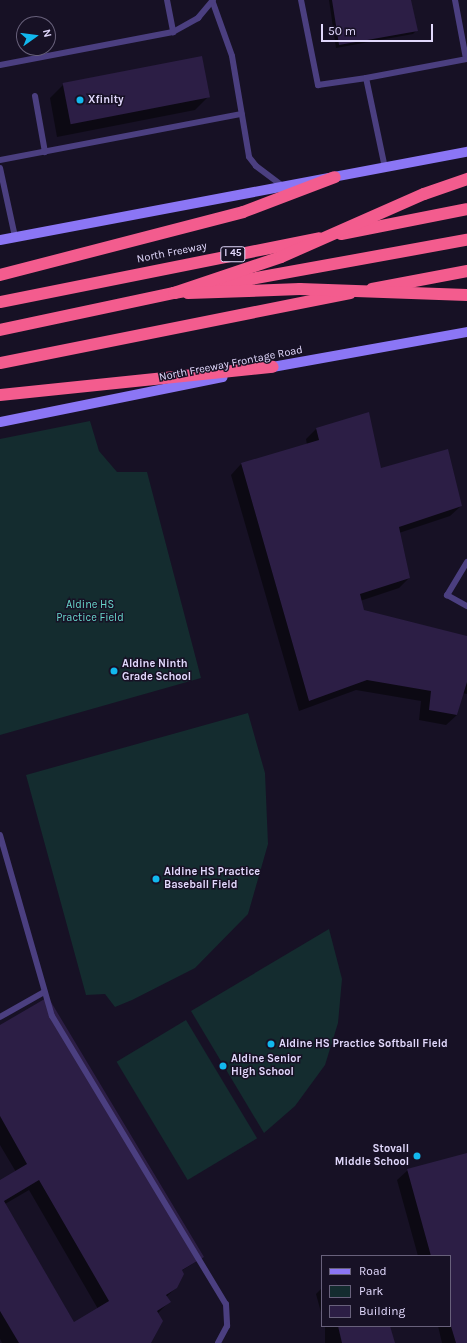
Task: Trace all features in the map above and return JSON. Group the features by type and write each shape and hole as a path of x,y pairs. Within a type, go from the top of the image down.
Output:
{"highway":[{"path":"0,275 243,212 335,177"},
{"path":"174,293 281,257 424,194 467,179"},
{"name":"North Freeway","path":"0,302 167,267 467,209"},
{"path":"2,329 174,293 467,240"},
{"path":"0,363 467,271"},
{"path":"174,293 300,289 467,295"},
{"path":"0,395 273,367"}],"main road":[{"path":"0,240 467,152"},
{"name":"North Freeway Frontage Road","path":"0,422 273,367 467,332"}],"lane":[{"path":"167,0 173,32"},
{"path":"0,65 173,32 198,18 212,0"},
{"path":"212,0 232,56 251,162 283,186"},
{"path":"301,0 318,85 366,78 467,59 455,0"},
{"path":"366,78 385,168"},
{"path":"35,96 45,152"},
{"path":"0,160 242,114"},
{"path":"0,168 15,237"},
{"path":"467,562 447,596 467,606"},
{"path":"0,835 52,1016 226,1304 227,1326 218,1343"},
{"path":"0,1017 44,992"}],"green space":[{"name":"Aldine HS Practice Field","path":"90,421 99,451 117,472 147,472 201,678 0,735 0,439"},
{"name":"Aldine HS Practice Baseball Field","path":"248,713 265,773 268,844 248,914 195,968 132,1000 115,1007 105,994 86,995 26,775"},
{"name":"Aldine HS Practice Softball Field","path":"329,929 342,979 338,1023 325,1065 295,1106 264,1133 191,1011"},
{"path":"186,1020 257,1138 188,1180 117,1062"}],"building":[{"path":"332,0 411,0 418,31 339,45"},
{"path":"202,56 210,97 71,124 63,83"},
{"path":"369,412 381,468 448,449 462,506 399,527 410,578 360,594 364,610 467,636 467,682 457,715 429,710 431,691 367,680 309,701 241,463 319,440 316,428"},
{"path":"48,997 204,1257 182,1270 184,1274 177,1288 166,1295 171,1302 157,1311 163,1321 151,1343 19,1343 0,1311 0,1180 27,1164 0,1116 0,1025","holes":["39,1180 109,1301 74,1322 4,1201"]},
{"path":"467,1153 467,1343 456,1343 451,1326 451,1255 431,1255 407,1169"},
{"path":"338,1327 390,1327 395,1343 342,1343"}],"place":[{"name":"Xfinity","path":"80,100"},
{"name":"Aldine Ninth Grade School","path":"114,671"},
{"name":"Aldine HS Practice Baseball Field","path":"156,879"},
{"name":"Aldine HS Practice Softball Field","path":"271,1044"},
{"name":"Aldine Senior High School","path":"223,1066"},
{"name":"Stovall Middle School","path":"417,1156"}]}
